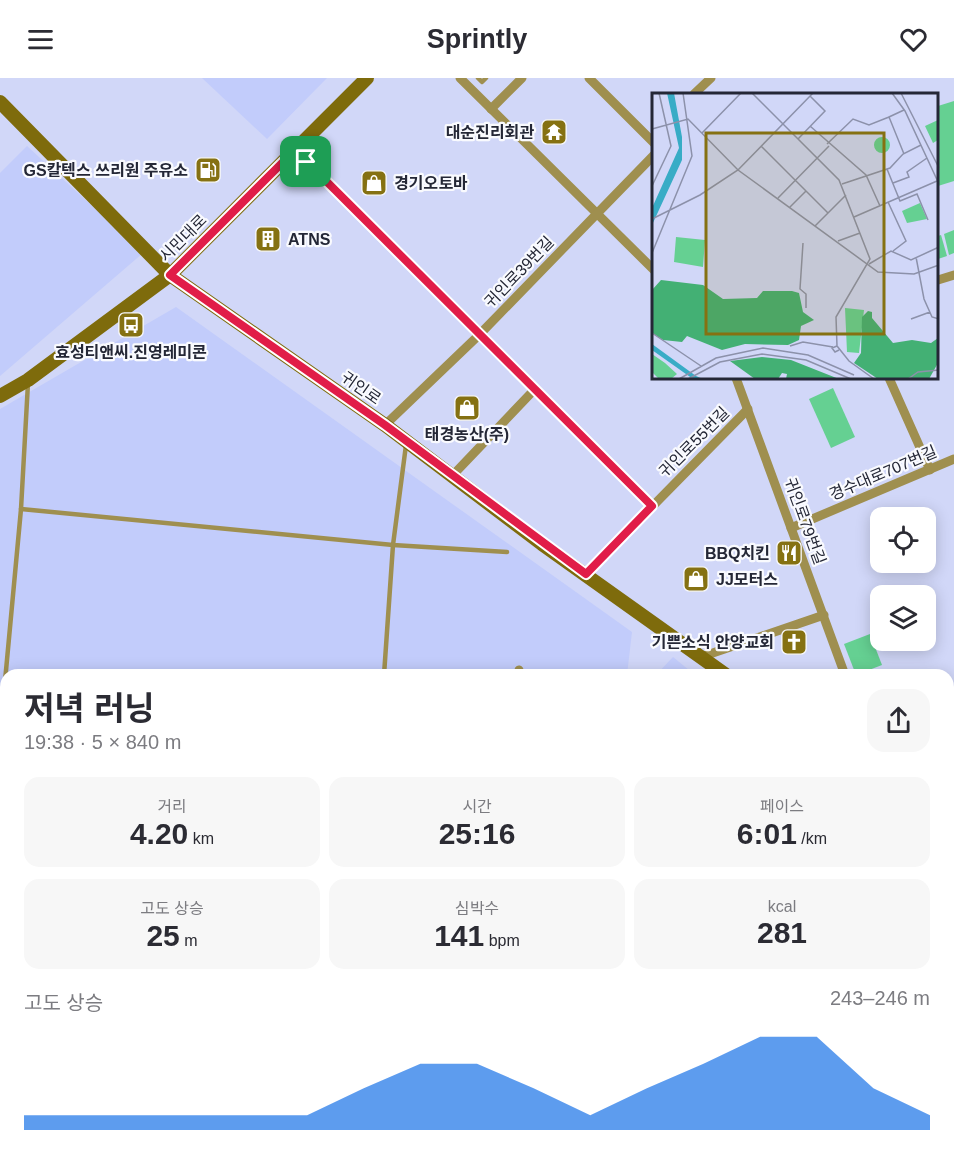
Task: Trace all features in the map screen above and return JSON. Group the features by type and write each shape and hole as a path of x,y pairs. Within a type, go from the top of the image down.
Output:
{"street":[{"name":"시민대로","path":"0,396 28,380 170,275 367,78"},
{"path":"461,78 652,268"},
{"path":"491,109 522,78"},
{"path":"589,78 652,138"},
{"path":"695,93 711,78"},
{"name":"귀인로","path":"0,102 170,275 385,425 718,669"},
{"path":"295,150 652,506"},
{"name":"귀인로39번길","path":"385,425 479,335 652,157"},
{"path":"939,280 954,275"},
{"name":"귀인로79번길","path":"737,380 843,669"},
{"path":"890,380 930,470"},
{"path":"452,476 534,390"},
{"name":"귀인로55번길","path":"586,574 747,409"},
{"name":"경수대로707번길","path":"791,528 954,459"},
{"path":"701,657 824,615"}],"lane":[{"path":"478,78 482,82 486,78"},
{"path":"6,669 21,509 28,380"},
{"path":"384,669 393,545 406,442"},
{"path":"21,509 393,545 507,552"}],"shaded area":[{"path":"202,78 327,78 267,139"},
{"path":"27,146 143,253 0,376 0,173"},
{"path":"176,307 632,632 628,669 0,669 0,409"},
{"path":"673,657 688,669 662,669"}],"green space":[{"path":"954,101 954,181 939,186 939,106"},
{"path":"954,230 954,253 949,255 944,234"},
{"path":"941,235 947,256 939,259 939,236"},
{"path":"833,388 855,437 831,448 809,399"},
{"path":"870,634 870,651 877,651 882,665 872,669 854,669 844,644"}],"place":[{"name":"대순진리회관","path":"554,132"},
{"name":"GS칼텍스 쓰리원 주유소","path":"208,170"},
{"name":"경기오토바","path":"374,183"},
{"name":"ATNS","path":"268,239"},
{"name":"효성티앤씨.진영레미콘","path":"131,325"},
{"name":"태경농산(주)","path":"467,408"},
{"name":"BBQ치킨","path":"789,553"},
{"name":"JJ모터스","path":"696,579"},
{"name":"기쁜소식 안양교회","path":"794,642"}],"route":[{"path":"295,150 306,162 652,506 586,574 542,544 385,425 170,275 295,150"}]}
